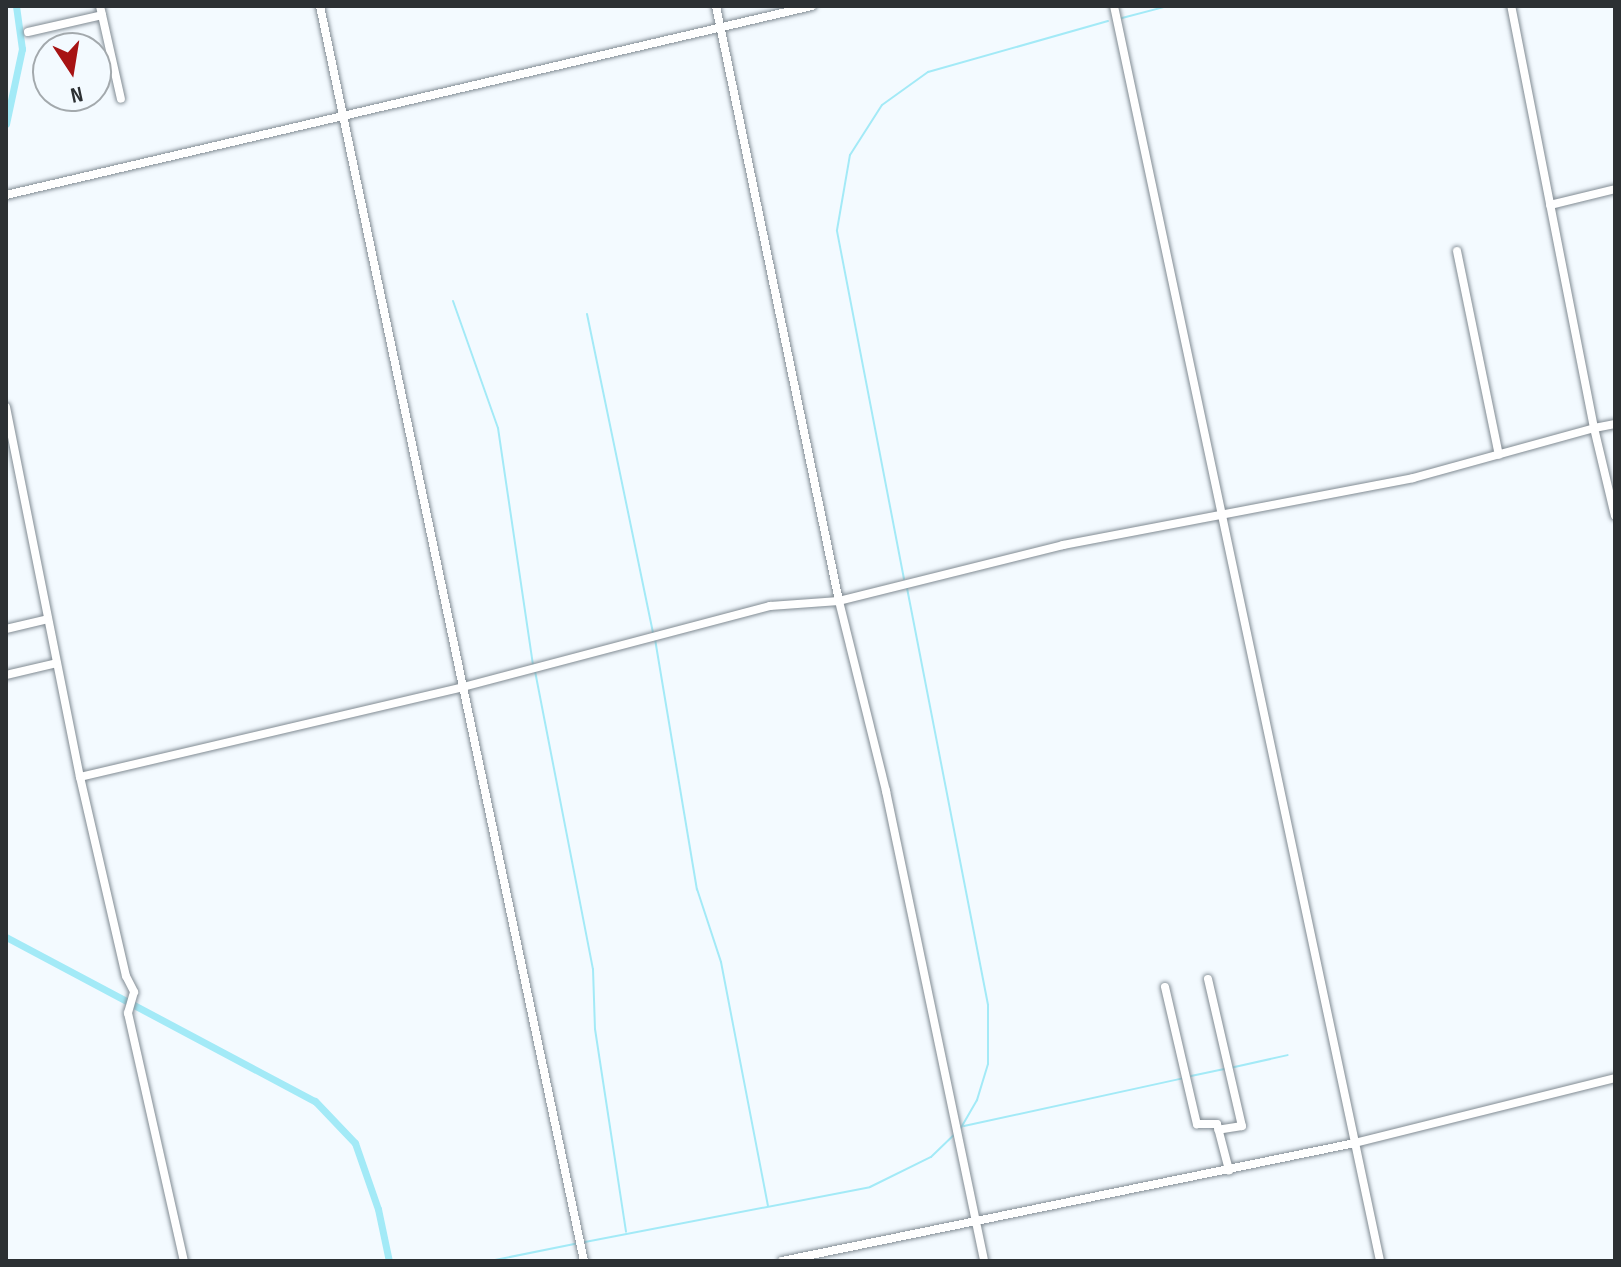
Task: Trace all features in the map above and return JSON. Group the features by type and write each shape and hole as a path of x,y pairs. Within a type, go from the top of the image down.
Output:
{"street":[{"path":"320,6 584,1261"},
{"path":"716,6 839,601 886,791 984,1261"},
{"path":"6,195 720,25 812,6"},
{"path":"1114,6 1380,1261"},
{"path":"1511,6 1594,428 1611,479 1615,516"},
{"path":"28,32 101,11 121,99"},
{"path":"1550,205 1615,189"},
{"path":"1457,251 1499,455"},
{"path":"6,407 80,777 133,994 128,1006 184,1261"},
{"path":"80,777 463,687 770,606 839,601 1219,512 1413,478 1615,424"},
{"path":"6,629 48,619"},
{"path":"6,675 57,663"},
{"path":"1208,979 1242,1126 1218,1130"},
{"path":"1165,987 1197,1124 1217,1124 1229,1170"},
{"path":"782,1261 1355,1143 1615,1078"}],"waterway":[{"path":"6,124 22,49 16,6"},
{"path":"1122,18 1168,6"},
{"path":"904,579 837,230 850,155 882,105 928,72 1108,21"},
{"path":"453,301 498,428 533,665"},
{"path":"587,314 653,632"},
{"path":"907,588 988,1005 988,1064 977,1100 961,1128"},
{"path":"655,639 697,889 721,962 768,1205"},
{"path":"535,671 593,969 595,1029 626,1232"},
{"path":"6,937 315,1101 355,1143 378,1209 389,1261"},
{"path":"1230,1068 1288,1055"},
{"path":"1191,1076 1224,1069"},
{"path":"964,1126 1185,1078"},
{"path":"585,1242 870,1187 931,1157 954,1135"},
{"path":"490,1261 579,1243"}]}
